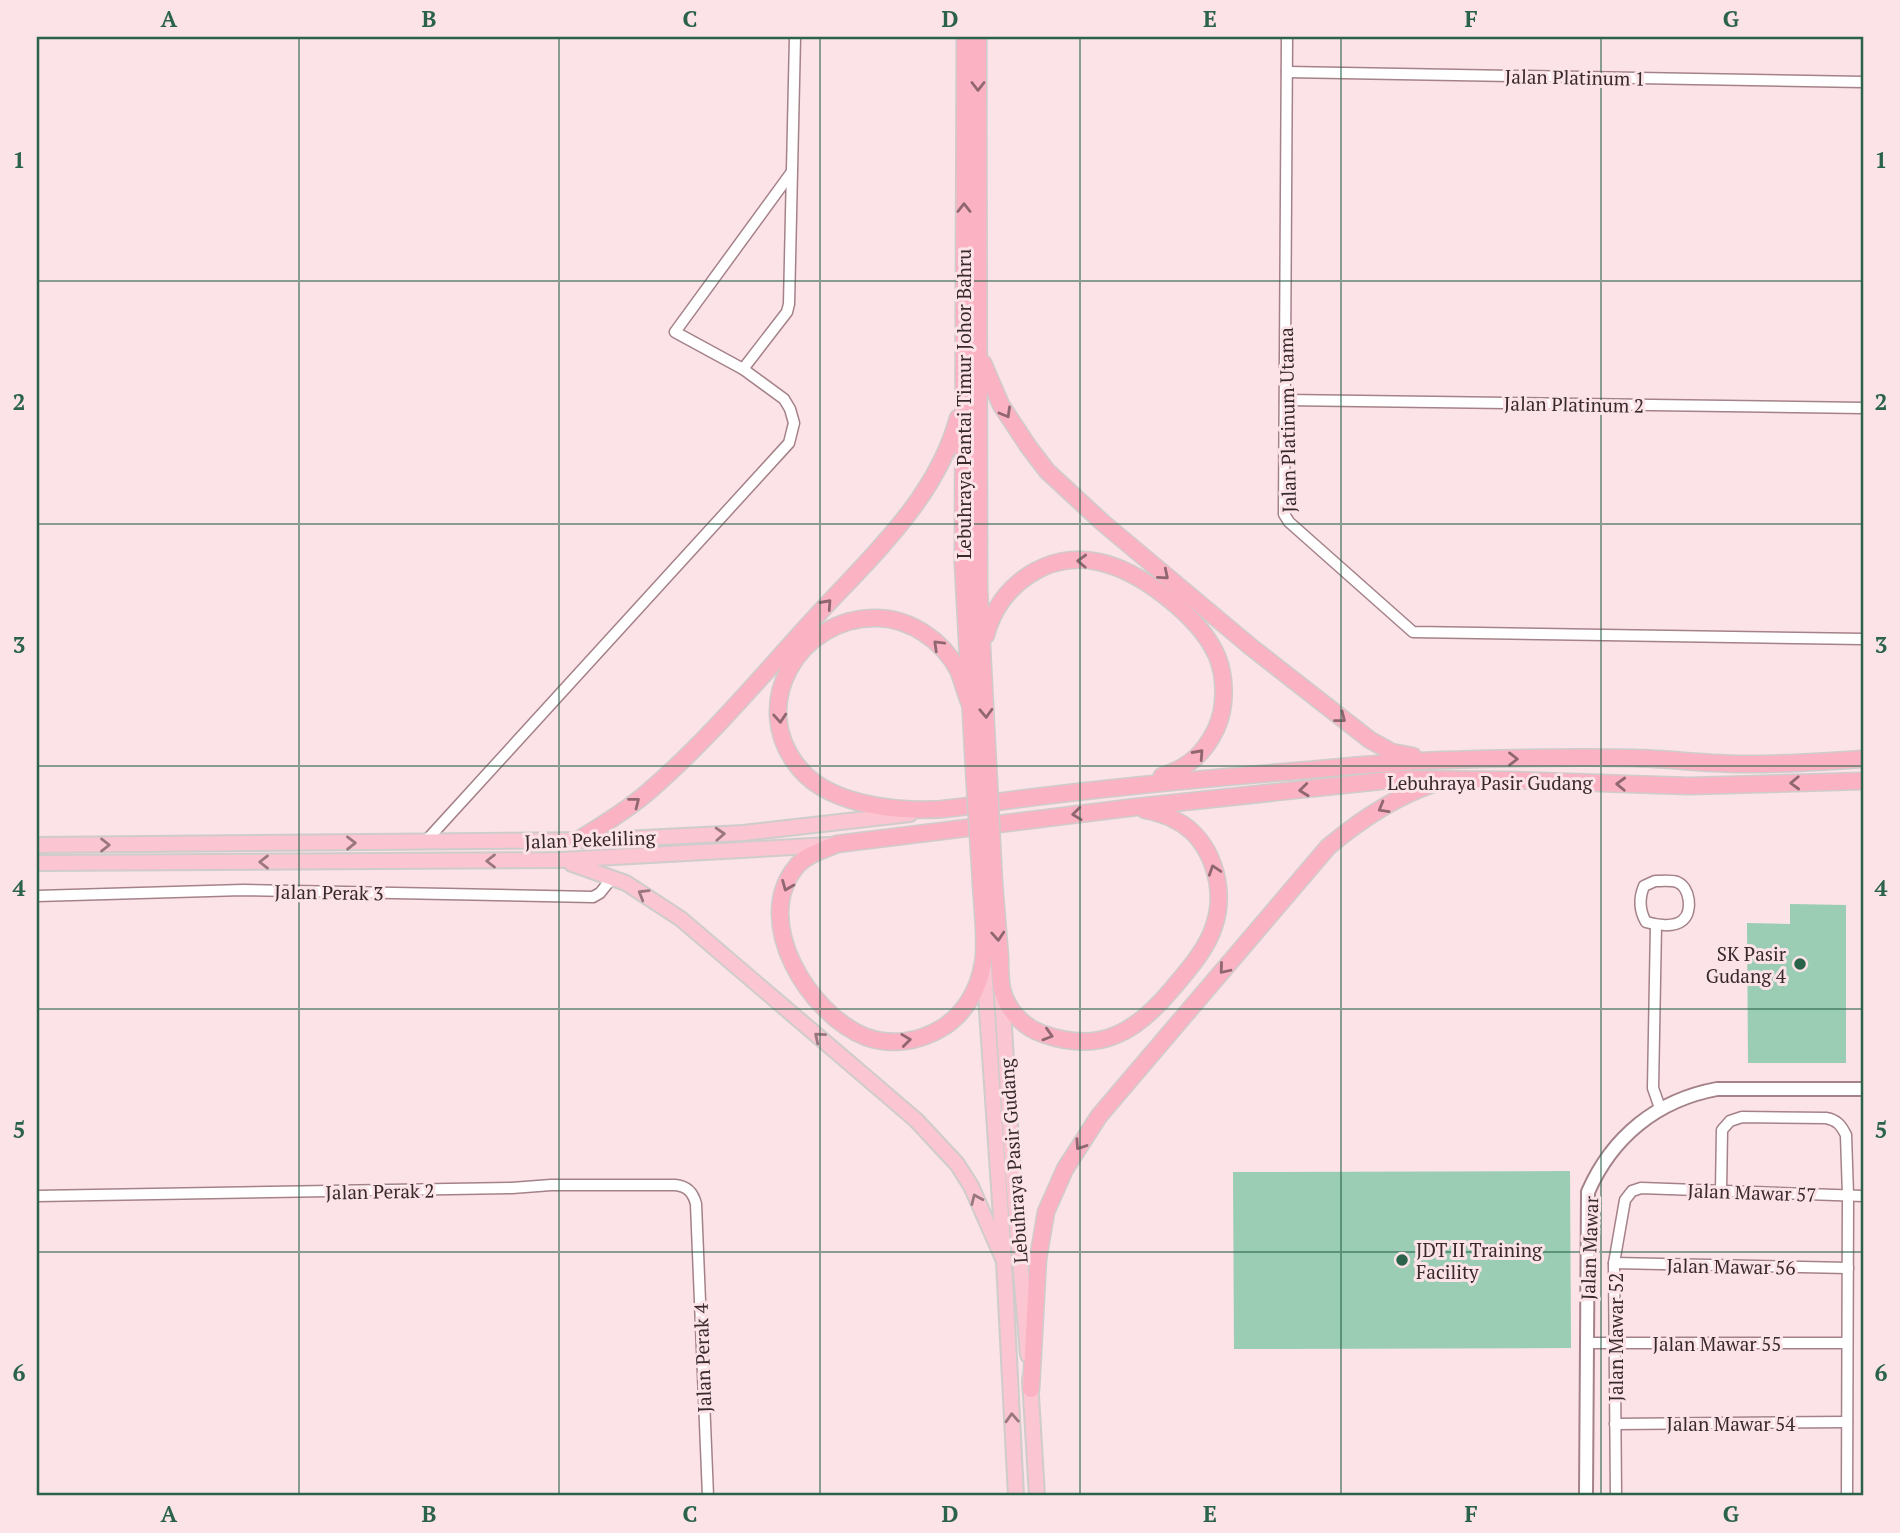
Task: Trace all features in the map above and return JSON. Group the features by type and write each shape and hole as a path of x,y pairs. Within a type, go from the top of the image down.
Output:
{"highway":[{"name":"Lebuhraya Pantai Timur Johor Bahru","path":"965,37 962,563 970,704 981,767"},
{"name":"Lebuhraya Pantai Timur Johor Bahru","path":"978,37 979,589 984,661 981,767"},
{"path":"978,351 990,384 1013,425 1047,471 1102,522 1251,647 1370,740 1392,752 1445,760"},
{"path":"578,840 616,817 649,791 716,726 911,512 938,468 954,433 963,399"},
{"path":"984,661 991,618 1001,602 1028,574 1048,565 1063,561 1100,562 1138,579 1162,595 1204,634 1217,657 1223,679 1223,704 1219,722 1209,743 1194,761 1175,772 1140,784"},
{"path":"929,811 853,801 836,795 800,770 788,753 780,727 779,703 787,672 796,656 810,641 832,626 860,618 888,618 916,628 933,639 958,671 970,704"},
{"name":"Lebuhraya Pasir Gudang","path":"1140,784 1445,760 1636,758 1754,765 1863,759"},
{"name":"Lebuhraya Pasir Gudang","path":"981,767 987,883 1002,990"},
{"name":"Lebuhraya Pasir Gudang","path":"837,844 1136,807 1400,779 1689,786 1863,781"},
{"path":"1031,1389 1038,1259 1046,1212 1065,1168 1099,1116 1328,846 1354,825 1387,805 1426,786 1445,781"},
{"name":"Jalan Pekeliling","path":"929,811 1140,784"},
{"path":"1002,990 1019,1020 1032,1030 1071,1041 1103,1039 1117,1035 1153,1010 1201,952 1214,927 1219,904 1218,880 1210,858 1201,843 1176,820 1136,807"},
{"path":"837,844 813,855 796,867 783,892 780,921 782,937 799,974 823,1005 843,1024 867,1037 890,1042 919,1039 933,1033 946,1026 968,1004 977,986 984,961"},
{"name":"Lebuhraya Pasir Gudang","path":"984,961 987,883"}],"main road":[{"name":"Jalan Pekeliling","path":"37,845 578,840 743,833 929,811"},
{"name":"Jalan Pekeliling","path":"37,863 560,860 837,844"},
{"path":"560,860 612,878 641,892 681,919 916,1120 957,1164 971,1186 1004,1261"},
{"name":"Lebuhraya Pasir Gudang","path":"984,961 1016,1496"},
{"name":"Lebuhraya Pasir Gudang","path":"1002,990 1037,1496"}],"street":[{"path":"743,369 787,312 789,304 795,37"},
{"name":"Jalan Platinum Utama","path":"1287,37 1286,519 1409,631 1863,639"},
{"name":"Jalan Platinum 1","path":"1287,72 1863,82"},
{"path":"425,842 789,443 794,423 784,399 743,369 675,332 791,173"},
{"name":"Jalan Platinum 2","path":"1285,400 1863,408"},
{"name":"Jalan Perak 3","path":"37,896 243,890 593,897 600,893 612,878"},
{"path":"1655,881 1677,882 1685,887 1688,893 1688,912 1683,920 1675,924 1657,925 1646,922 1641,913 1644,886 1655,881"},
{"path":"1657,925 1653,1088 1660,1108"},
{"name":"Jalan Mawar","path":"1586,1496 1588,1192 1597,1172 1618,1142 1660,1108 1701,1092 1717,1089 1863,1089"},
{"path":"1721,1191 1722,1130 1730,1121 1742,1117 1826,1118 1838,1122 1846,1135 1847,1496"},
{"name":"Jalan Perak 2","path":"37,1196 512,1188 551,1185 681,1185 691,1192 696,1204 697,1220"},
{"name":"Jalan Mawar 57","path":"1641,1188 1863,1196"},
{"name":"Jalan Mawar 52","path":"1616,1496 1614,1263 1625,1200 1632,1191 1641,1188"},
{"name":"Jalan Perak 4","path":"697,1220 708,1496"},
{"name":"Jalan Mawar 56","path":"1614,1263 1848,1268"},
{"name":"Jalan Mawar 55","path":"1586,1343 1847,1343"},
{"name":"Jalan Mawar 54","path":"1615,1424 1847,1422"}],"green space":[{"path":"1790,904 1846,905 1846,1063 1748,1063 1747,923 1790,924"},
{"name":"JDT II Training Facility","path":"1570,1171 1571,1348 1234,1349 1233,1172"}],"place":[{"name":"SK Pasir Gudang 4","path":"1800,964"},
{"name":"JDT II Training Facility","path":"1402,1260"}]}
